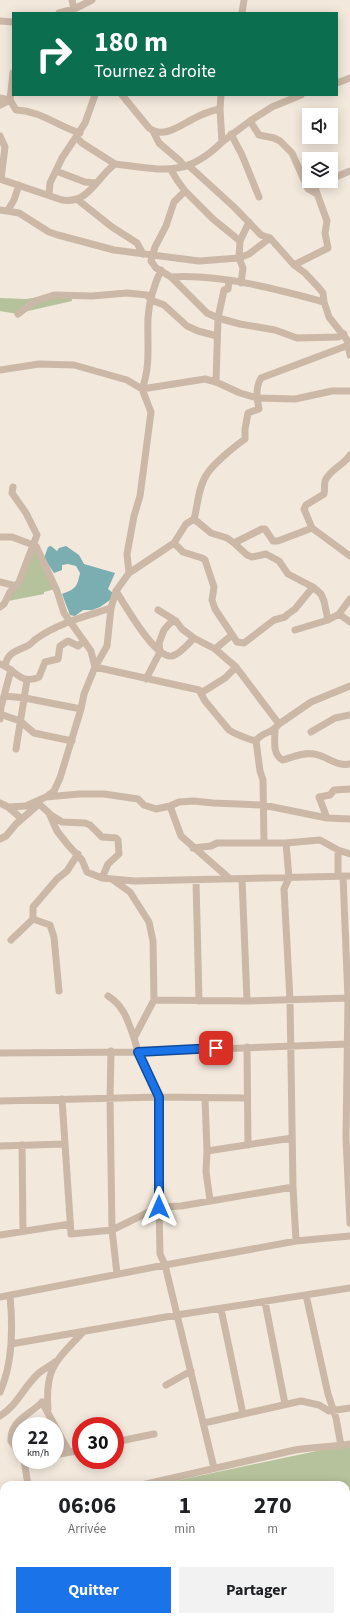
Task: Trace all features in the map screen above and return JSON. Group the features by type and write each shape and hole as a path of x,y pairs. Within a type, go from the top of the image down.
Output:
{"street":[{"path":"71,10 72,0"},
{"path":"71,10 92,0"},
{"path":"242,12 244,0"},
{"path":"0,21 12,22"},
{"path":"338,83 349,79"},
{"path":"12,82 10,100 16,110 24,110 42,116 78,135 82,143 115,164 171,170 186,166 206,157 231,134 250,121 272,107 299,96"},
{"path":"49,195 50,183 73,140 78,135 85,123 95,96"},
{"path":"123,96 138,116 153,131 159,143 249,222 261,235 270,238 294,265 305,273 319,288 323,293 324,302 329,317 347,339 350,355"},
{"path":"221,96 220,109 222,142"},
{"path":"0,98 10,100"},
{"path":"0,105 10,100"},
{"path":"153,131 162,133 169,131 208,111 220,109"},
{"path":"250,121 259,135 267,138 274,138 288,148 292,153 308,189 317,194"},
{"path":"231,134 242,155 260,197"},
{"path":"0,136 5,147 0,179 62,200 78,200 115,164"},
{"path":"171,170 185,191 212,219 240,241"},
{"path":"56,171 85,182 96,184"},
{"path":"338,176 350,171"},
{"path":"4,210 14,200 19,185"},
{"path":"294,265 328,248 326,233 327,221 316,188"},
{"path":"185,191 174,202 166,226 155,247 151,261 156,268 172,278 207,313 218,318 240,324 275,330 297,338 338,337 347,339"},
{"path":"78,200 112,227 137,243 142,254"},
{"path":"4,210 26,216 49,232 114,250 199,261 239,258 249,254 270,238"},
{"path":"241,283 244,268 239,258 240,241 249,222"},
{"path":"142,389 147,376 148,320 151,300 155,283 161,270"},
{"path":"172,278 190,276 229,281 277,290 324,302"},
{"path":"216,382 218,318 224,290 228,289 229,281"},
{"path":"18,314 35,301 54,295 92,296 127,293 147,296 151,300 164,305 187,326 198,331 217,336"},
{"path":"194,519 196,504 207,474 235,446 245,439 248,413 259,409 257,384 261,378 347,339"},
{"path":"0,370 39,364 74,365 127,380 142,389 151,412 140,496 134,516 127,554 129,573"},
{"path":"142,389 205,379 257,398 295,399 332,391 350,392"},
{"path":"350,457 331,473 325,481 324,494 306,505 304,509 312,528 350,556"},
{"path":"0,607 4,604 10,592 19,582 37,535 26,513 12,493 13,487"},
{"path":"194,519 211,533 228,538 247,555 252,557 266,554 279,561 288,574 313,587 321,594 328,620"},
{"path":"0,840 6,836 38,803 54,791 60,778 63,764 72,740 84,694 95,668 107,646 111,608 116,591 129,573 174,543 186,524 194,519"},
{"path":"234,543 262,529 265,530 273,541 278,541 312,528"},
{"path":"0,537 12,537 36,546 57,591 64,612 91,651 95,668"},
{"path":"174,543 183,552 205,560 214,587 212,600 215,609 237,642 244,643 274,620 295,609 313,587"},
{"path":"0,582 16,586"},
{"path":"116,591 148,639 160,652 169,656 174,655 194,638"},
{"path":"294,630 328,620 339,614 350,598"},
{"path":"84,641 78,646 68,641 60,646 58,659 45,662 39,677 32,680 19,677 2,665 6,659 18,649 30,645 36,639 71,622 111,608"},
{"path":"158,610 176,621 182,629 194,638 215,649 236,667 277,727 276,754 278,758 283,760 299,754 312,753 324,756 339,764 350,764"},
{"path":"339,614 350,622"},
{"path":"146,679 160,652 159,643 164,630 170,623 176,621"},
{"path":"215,649 232,635"},
{"path":"201,693 225,678 236,667"},
{"path":"95,668 194,689 201,693 229,730 250,740 256,741"},
{"path":"0,719 11,670"},
{"path":"16,749 27,680"},
{"path":"264,843 263,780 260,771 256,741 258,737 277,727 311,702 350,686"},
{"path":"4,696 25,698 81,709"},
{"path":"0,714 20,721 34,733 72,740"},
{"path":"311,732 336,718 350,715"},
{"path":"327,818 318,798 330,795 334,790 350,789"},
{"path":"46,796 104,794 138,799 144,805 156,809 170,806 179,802 194,801 263,805 327,818 350,819"},
{"path":"0,803 8,807 22,819"},
{"path":"8,807 26,806 38,803"},
{"path":"38,803 62,822 85,823 90,825 102,837 116,838 118,840 119,854 108,864 102,878"},
{"path":"170,806 181,836 230,879"},
{"path":"49,813 57,831 68,845 78,854 87,872 102,878 134,882 343,876"},
{"path":"193,848 211,846 217,843 286,843 320,840 338,850 350,854"},
{"path":"286,843 289,878 284,889 292,1046 292,1138 296,1242"},
{"path":"338,850 343,876 349,998 346,1138 350,1223"},
{"path":"11,940 33,919 33,907 57,879 67,871 78,854"},
{"path":"242,879 247,1001"},
{"path":"113,880 130,892 149,922 153,941 154,1000 134,1038"},
{"path":"196,880 200,1001"},
{"path":"33,919 50,926 54,937 59,991"},
{"path":"108,996 116,1001 124,1010 138,1052 159,1097 160,1254 166,1265 214,1468"},
{"path":"154,1000 247,1001 349,998"},
{"path":"0,1053 138,1052 348,1044"},
{"path":"247,1047 248,1145"},
{"path":"111,1051 110,1099 112,1230 118,1274"},
{"path":"0,1101 159,1097 247,1098"},
{"path":"206,1098 206,1172 210,1200"},
{"path":"62,1099 71,1234 112,1230 159,1207 181,1206 293,1187"},
{"path":"207,1151 292,1138"},
{"path":"0,1146 65,1144"},
{"path":"22,1145 23,1231"},
{"path":"0,1235 70,1224"},
{"path":"0,1297 296,1242 350,1236"},
{"path":"11,1344 177,1315 350,1288"},
{"path":"306,1295 341,1446"},
{"path":"0,1392 8,1366 11,1344 10,1296"},
{"path":"265,1302 285,1404"},
{"path":"221,1309 243,1414"},
{"path":"0,1416 6,1413 39,1374 56,1362 83,1332"},
{"path":"48,1412 47,1392 49,1378 56,1362"},
{"path":"166,1385 191,1371"},
{"path":"204,1423 301,1401 319,1405 329,1411 350,1408"},
{"path":"24,1417 42,1402 69,1452"},
{"path":"12,1430 12,1442"},
{"path":"124,1440 154,1434"},
{"path":"159,1481 310,1448 350,1444"},
{"path":"64,1453 72,1452"},
{"path":"27,1469 28,1481"}],"green space":[{"path":"71,292 72,301 18,314 0,311 0,298 26,299"},
{"path":"35,548 55,589 44,592 44,594 8,601"},
{"path":"350,1444 350,1481 175,1481"}],"water":[{"path":"51,546 57,551 59,548 66,546 79,555 84,564 115,573 108,589 113,593 110,600 100,607 92,610 83,610 75,616 70,615 62,594 75,587 80,573 76,566 68,564 62,565 62,570 54,573 44,558 48,547"}],"route":[{"path":"159,1207 159,1097 138,1052 216,1048"}]}
